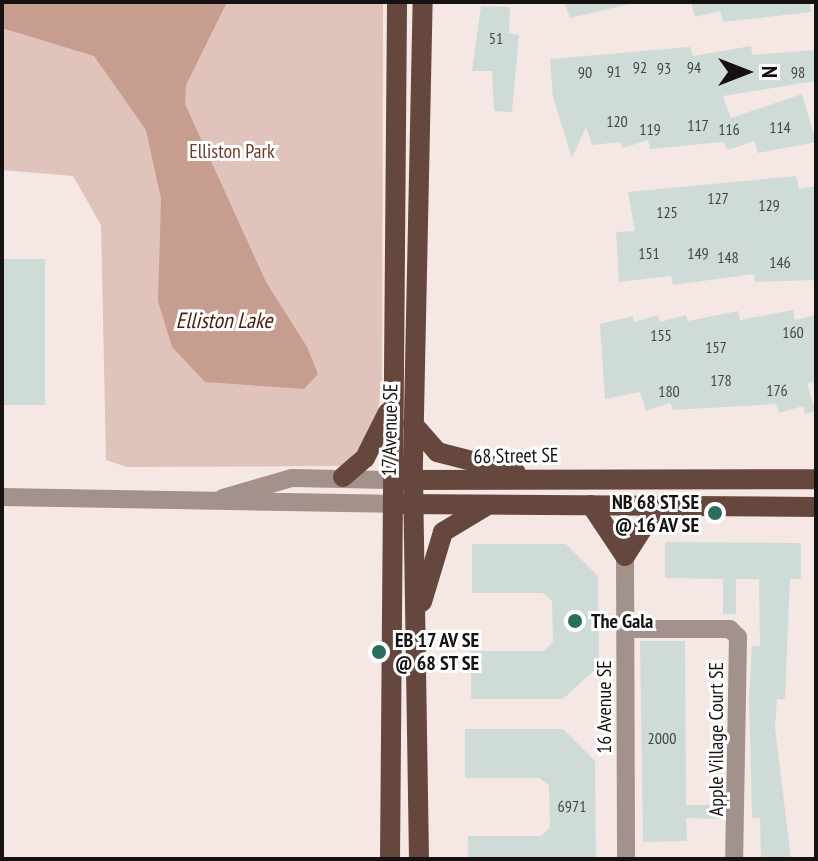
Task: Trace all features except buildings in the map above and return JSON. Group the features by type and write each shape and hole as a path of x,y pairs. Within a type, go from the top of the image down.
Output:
{"main road":[{"name":"17 Avenue SE","path":"390,859 389,480 397,2"},
{"name":"17 Avenue SE","path":"419,859 413,424 423,2"},
{"path":"343,477 373,446 392,397"},
{"path":"413,424 437,452 546,480"},
{"name":"68 Street SE","path":"389,480 816,479"},
{"name":"68 Street SE","path":"389,504 816,507"},
{"path":"414,634 443,532 489,504"},
{"path":"591,505 625,556 657,506"}],"street":[{"name":"68 Street SE","path":"220,499 258,482 343,477 389,480"},
{"name":"68 Street SE","path":"2,497 389,504"},
{"name":"16 Avenue SE","path":"625,556 626,859"},
{"name":"Apple Village Court SE","path":"626,629 730,629 738,637 734,859"}],"green space":[{"name":"Elliston Park","path":"2,2 383,2 382,383 375,429 344,466 127,467 106,460 101,225 73,176 2,170"}],"water":[{"name":"Elliston Lake","path":"2,2 227,2 186,85 185,104 266,282 307,347 318,374 304,389 205,382 172,347 158,301 161,199 146,130 94,56 2,28"}],"place":[{"name":"NB 68 ST SE @ 16 AV SE","path":"715,513"},
{"name":"The Gala","path":"575,621"},
{"name":"EB 17 AV SE @ 68 ST SE","path":"379,652"}]}
